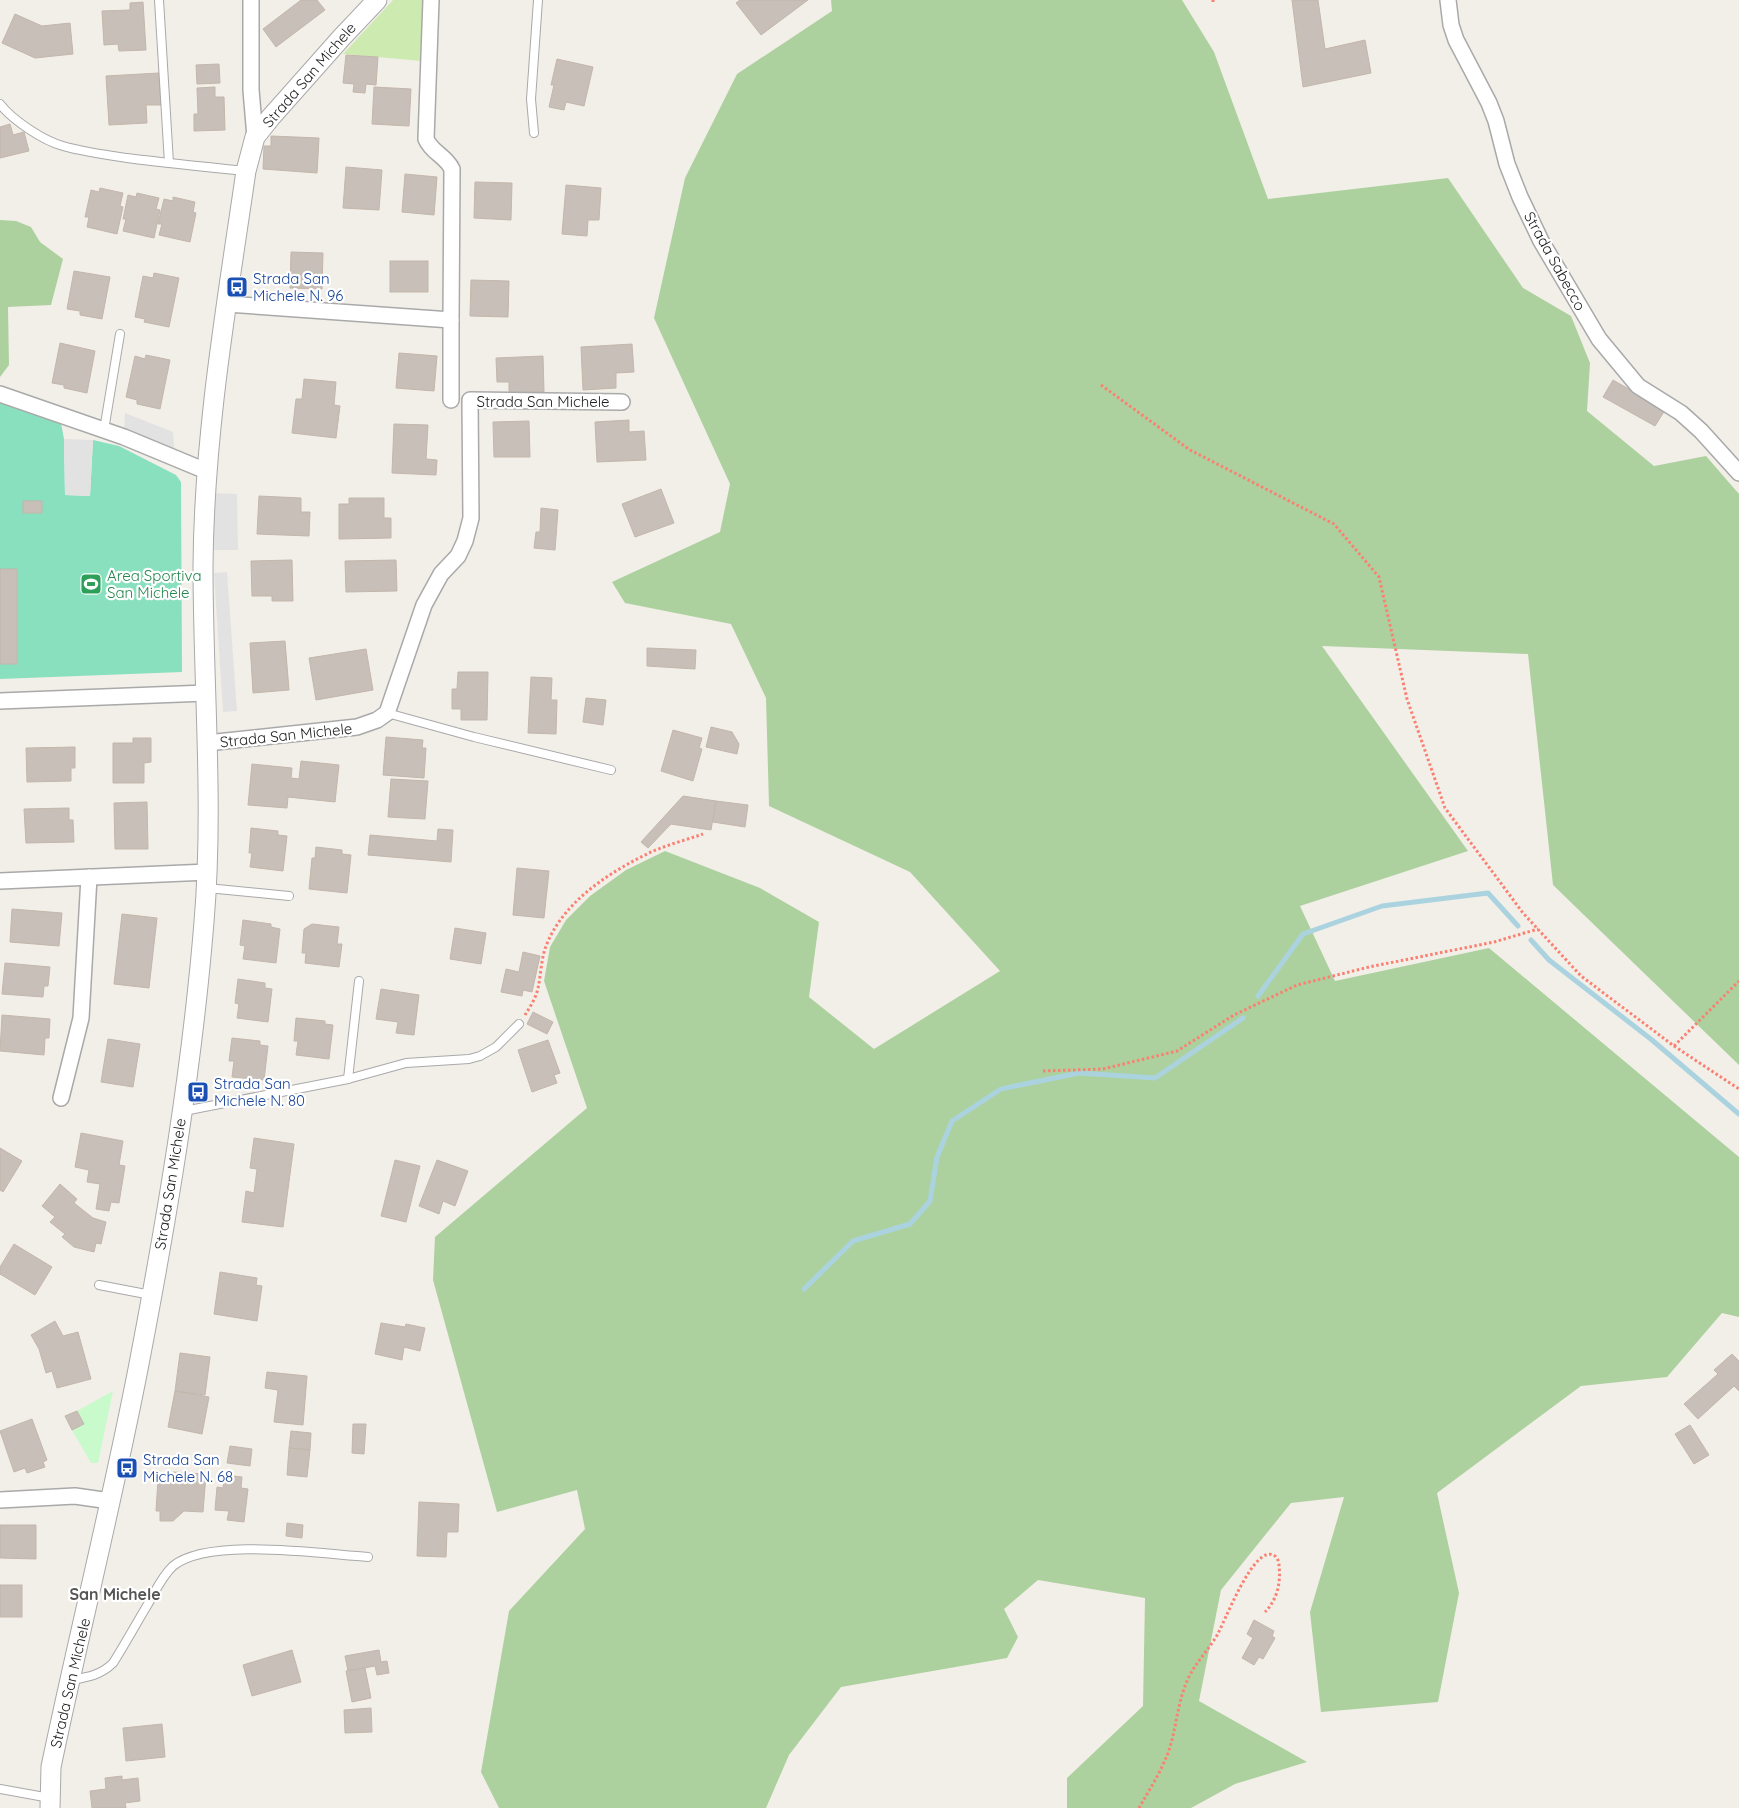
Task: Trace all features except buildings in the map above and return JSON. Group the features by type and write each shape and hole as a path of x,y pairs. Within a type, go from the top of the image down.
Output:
{"street":[{"path":"251,0 251,90 255,137"},
{"name":"Strada San Michele","path":"50,1803 51,1768 139,1366 152,1295 182,1112 197,998 207,880 204,566 206,471 213,401 246,171 255,137 336,44 378,0"},
{"path":"431,0 426,139 430,147 448,161 452,169 451,400"},
{"name":"Strada Sabecco","path":"1448,0 1453,32 1493,112 1507,164 1520,197 1541,241 1599,339 1638,386 1681,413 1739,473"},
{"path":"227,304 451,320"},
{"path":"0,394 104,430 206,471"},
{"name":"Strada San Michele","path":"207,743 357,727 378,720 387,713 424,605 441,574 458,556 465,541 470,518 470,400 622,402"},
{"path":"0,701 206,693"},
{"path":"0,881 89,877 207,880"},
{"path":"61,1098 81,1018 89,877"},
{"path":"0,1500 75,1496 110,1501"}],"lane":[{"path":"159,0 169,163"},
{"path":"534,133 531,99 538,0"},
{"path":"0,104 6,111 46,140 62,146 92,153 246,171"},
{"path":"104,430 120,334"},
{"path":"387,713 474,737 611,770"},
{"path":"207,880 289,896"},
{"path":"348,1079 359,981"},
{"path":"182,1112 348,1079 406,1063 469,1059 496,1048 519,1024"},
{"path":"99,1285 152,1295"},
{"path":"69,1680 93,1676 106,1670 113,1663 160,1583 172,1568 184,1558 204,1553 247,1548 368,1557"},
{"path":"0,1790 50,1803"}],"path":[{"path":"1101,385 1190,450 1334,524 1379,577 1407,699 1445,808 1523,913 1581,976 1674,1046 1739,1089"},
{"path":"519,1024 532,1004 538,990 546,947 558,923 569,908 585,893 612,873 650,852 703,834"},
{"path":"1043,1071 1103,1069 1177,1051 1234,1014 1297,985 1369,967 1494,942 1538,929"},
{"path":"1674,1046 1739,981"},
{"path":"1139,1808 1166,1758 1183,1691 1196,1664 1217,1636 1243,1581 1257,1561 1271,1554 1278,1560 1280,1568 1277,1593 1272,1605 1266,1612"}],"green space":[{"path":"393,0 422,0 422,61 343,54"},
{"path":"831,0 1182,0 1214,52 1268,199 1448,178 1523,288 1571,316 1590,363 1587,411 1654,466 1706,456 1739,494 1739,1065 1553,885 1528,654 1322,646 1468,851 1300,906 1335,981 1489,948 1739,1157 1739,1317 1722,1313 1667,1377 1581,1386 1437,1493 1459,1593 1438,1702 1321,1712 1310,1612 1344,1497 1291,1503 1221,1590 1199,1701 1307,1762 1235,1784 1191,1808 1067,1808 1067,1778 1143,1706 1145,1598 1038,1580 1004,1609 1018,1637 1007,1658 841,1687 789,1755 766,1808 499,1808 481,1772 509,1611 585,1529 577,1490 497,1512 433,1280 435,1237 587,1108 544,981 550,947 566,920 590,896 626,870 665,851 760,888 819,922 809,997 874,1049 1000,971 910,872 769,806 766,698 731,624 625,603 612,582 720,532 730,484 654,318 685,178 737,74 832,11"},
{"path":"0,220 16,221 31,227 40,242 63,259 51,305 8,307 9,365 0,377"},
{"name":"Area Sportiva San Michele","path":"0,401 61,423 64,439 65,495 90,496 93,440 119,446 176,475 181,482 182,672 0,679"},
{"path":"113,1391 98,1463 91,1463 72,1430 84,1424 77,1411"}],"shaded area":[{"path":"125,413 173,432 175,459 124,437"},
{"path":"64,439 93,440 90,496 65,495"},
{"path":"211,493 237,494 238,550 210,550"},
{"path":"227,572 237,711 223,712 214,573"}],"waterway":[{"path":"1258,996 1303,934 1382,906 1488,893 1518,926"},
{"path":"1531,940 1549,960 1652,1040 1739,1114"},
{"path":"804,1289 853,1241 910,1224 930,1201 937,1157 952,1121 1001,1089 1079,1073 1155,1078 1243,1018"}],"place":[{"name":"Strada San Michele N. 96","path":"237,287"},
{"name":"Area Sportiva San Michele","path":"91,584"},
{"name":"Strada San Michele N. 80","path":"198,1092"},
{"name":"Strada San Michele N. 68","path":"127,1468"}],"district":[{"name":"San Michele","path":"115,1594"}]}
